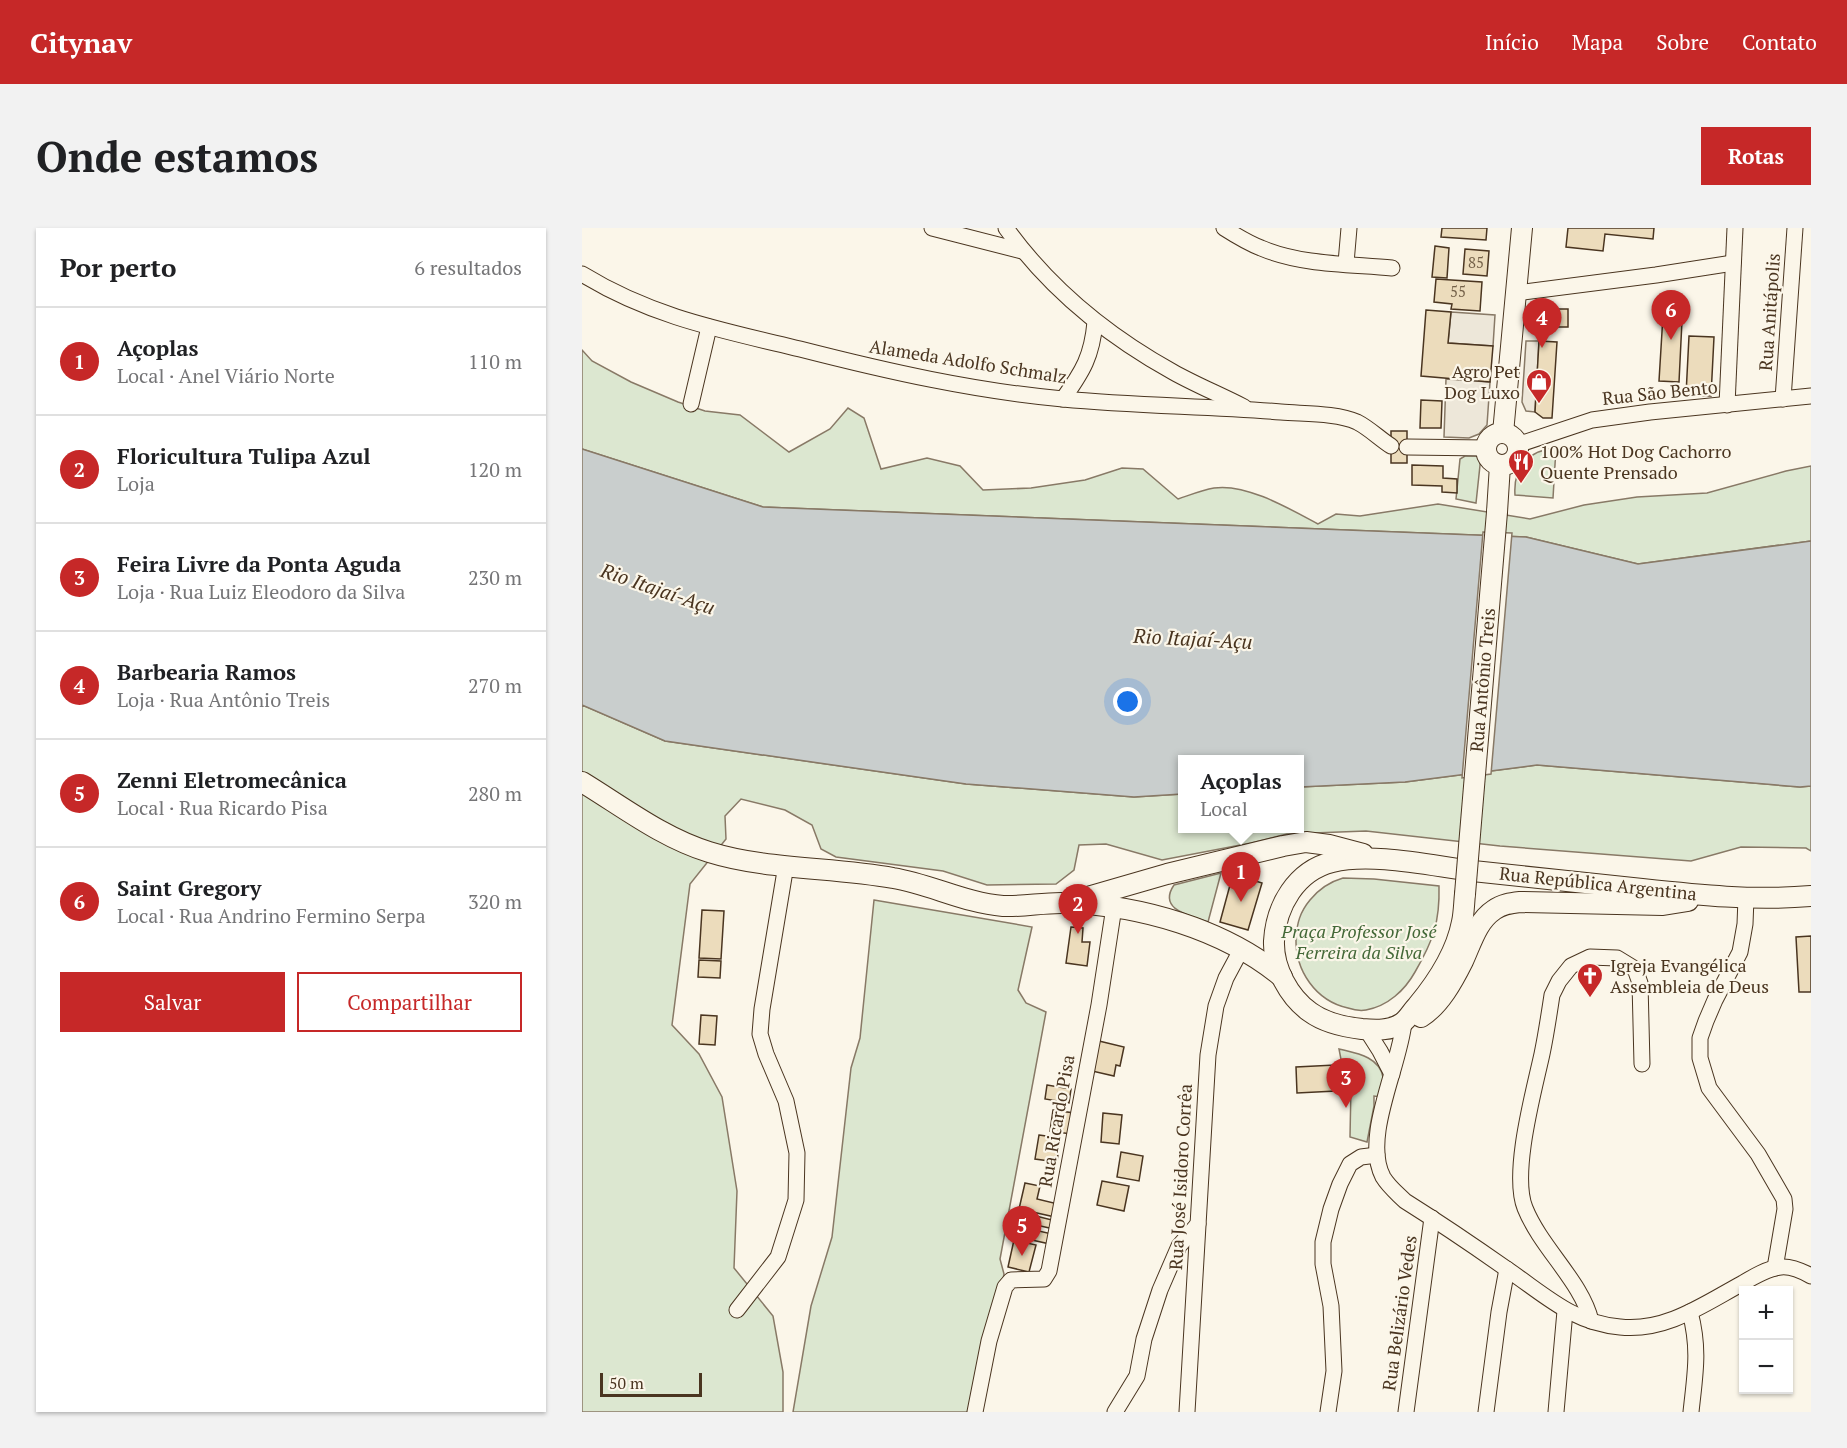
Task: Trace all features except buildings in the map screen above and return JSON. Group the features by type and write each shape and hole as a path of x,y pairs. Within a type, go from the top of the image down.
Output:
{"main road":[{"path":"1510,440 1498,434 1490,439 1486,453 1491,461 1500,465 1510,463 1516,455 1510,440 1516,293 1522,228"},
{"name":"Rua Antônio Treis","path":"1404,1022 1425,996 1443,968 1456,943 1462,921 1500,465"},
{"path":"582,782 669,836 708,852 737,860 894,878 974,901 1002,906 1065,903 1133,910 1221,939 1270,967 1282,977"},
{"path":"1065,903 1167,874 1283,846 1306,843 1337,847 1386,860"},
{"path":"1386,860 1348,859 1317,867 1296,884 1286,898 1278,917 1274,942 1276,959 1282,977 1302,1006 1312,1014 1342,1026 1386,1029 1419,1018 1428,1012 1442,996 1484,919 1493,910 1505,904 1520,902 1663,905 1713,896"},
{"name":"Rua República Argentina","path":"1386,860 1713,896 1746,898 1811,896"},
{"path":"1155,916 1149,906 1149,890 1153,884 1167,874"}],"street":[{"path":"932,228 1022,251"},
{"path":"1006,228 1022,251 1058,289 1095,322 1175,373 1249,410"},
{"path":"1224,228 1261,248 1285,256 1392,268"},
{"path":"1346,263 1349,228"},
{"path":"1727,405 1735,228"},
{"name":"Rua Anitápolis","path":"1783,399 1795,228"},
{"path":"1516,293 1733,263"},
{"name":"Alameda Adolfo Schmalz","path":"582,274 611,291 655,310 708,327 871,367 1003,391 1064,399 1341,417 1358,423 1391,446"},
{"path":"1064,399 1086,363 1093,344 1095,322"},
{"path":"691,404 708,327"},
{"name":"Rua São Bento","path":"1510,440 1585,421 1811,396"},
{"path":"1407,447 1486,448"},
{"path":"737,1310 778,1257 796,1200 797,1153 786,1101 760,1034 762,1009 786,865"},
{"path":"1746,898 1745,924 1740,952 1706,1021 1700,1038 1700,1058 1709,1088 1758,1154 1784,1199 1785,1209 1775,1268"},
{"name":"Rua Ricardo Pisa","path":"975,1412 989,1341 1005,1287 1011,1280 1044,1279 1048,1271 1099,1005 1114,907"},
{"name":"Rua José Isidoro Corrêa","path":"1187,1412 1208,1055 1216,1006 1226,978 1241,950"},
{"path":"1592,1322 1587,1305 1536,1231 1524,1205 1520,1170 1526,1127 1552,995 1559,981 1571,966 1590,957 1617,958 1635,969 1640,983 1642,1064"},
{"path":"1404,1022 1401,1044 1376,1135 1377,1155 1382,1175 1392,1190 1565,1311 1592,1322 1619,1328 1644,1328 1662,1324 1690,1312 1775,1268 1793,1268 1811,1276"},
{"path":"1366,1029 1392,1074"},
{"path":"1328,1412 1334,1371 1331,1306 1323,1264 1323,1242 1331,1209 1350,1164 1361,1157 1377,1155"},
{"name":"Rua Belizário Vedes","path":"1406,1412 1432,1218"},
{"path":"1115,1412 1137,1376 1144,1339 1160,1290 1179,1246 1198,1224"},
{"path":"1486,1412 1507,1269"},
{"path":"1556,1412 1565,1311"},
{"path":"1690,1312 1696,1334 1697,1353 1691,1412"}],"green space":[{"path":"582,350 592,361 631,382 678,402 705,411 740,415 789,452 830,429 848,408 864,418 881,469 927,458 960,466 983,490 1031,488 1085,480 1122,468 1143,469 1178,499 1214,488 1240,489 1267,498 1318,524 1336,514 1360,516 1438,504 1530,519 1584,505 1637,497 1707,493 1811,466 1811,541 1638,564 1526,537 763,507 582,449"},
{"path":"1556,448 1553,498 1515,495 1517,476 1525,462 1538,452"},
{"path":"1465,456 1481,456 1476,503 1456,499 1460,459"},
{"path":"582,705 665,741 966,784 1134,797 1178,794 1178,833 1304,833 1304,787 1405,782 1537,765 1800,787 1811,786 1811,851 1806,848 1741,847 1691,861 1500,846 1366,831 1287,834 1162,860 1106,844 1079,845 1074,870 1056,884 987,885 943,871 836,857 821,849 812,825 785,810 741,799 725,816 726,839 690,884 672,1025 699,1054 722,1097 737,1191 734,1268 773,1316 783,1372 783,1412 582,1412"},
{"path":"1221,873 1208,922 1178,911 1173,906 1170,894 1174,885"},
{"name":"Praça Professor José Ferreira da Silva","path":"1343,878 1439,886 1437,921 1415,972 1406,985 1389,1001 1366,1010 1355,1010 1326,999 1310,983 1299,962 1296,938 1301,913 1317,892"},
{"path":"874,900 1032,927 1018,990 1026,1003 1046,1012 1000,1259 1004,1274 979,1412 793,1412 811,1306 832,1237 851,1068 860,1038"},
{"path":"1339,1049 1372,1060 1381,1070 1382,1097 1374,1096 1367,1142 1350,1137 1351,1086 1343,1085 1344,1075"}],"shaded area":[{"path":"1451,312 1495,315 1493,346 1448,343"},
{"path":"1526,341 1539,341 1535,412 1526,411 1522,402"},
{"path":"1446,379 1490,382 1487,425 1479,434 1469,438 1444,437"}],"water":[{"name":"Rio Itajaí-Açu","path":"582,449 763,507 1526,537 1638,564 1811,541 1811,786 1800,787 1537,765 1405,782 1304,787 1304,755 1178,755 1178,794 1134,797 966,784 665,741 582,705"}],"pier":[{"path":"1483,532 1512,533 1491,774 1462,778"}],"place":[{"name":"Saint Gregory","path":"1671,340"},
{"name":"Barbearia Ramos","path":"1542,348"},
{"name":"Agro Pet Dog Luxo","path":"1539,405"},
{"name":"100% Hot Dog Cachorro Quente Prensado","path":"1521,485"},
{"name":"Açoplas","path":"1241,902"},
{"name":"Floricultura Tulipa Azul","path":"1078,934"},
{"name":"Igreja Evangélica Assembleia de Deus","path":"1590,999"},
{"name":"Feira Livre da Ponta Aguda","path":"1346,1108"},
{"name":"Zenni Eletromecânica","path":"1022,1256"}]}
